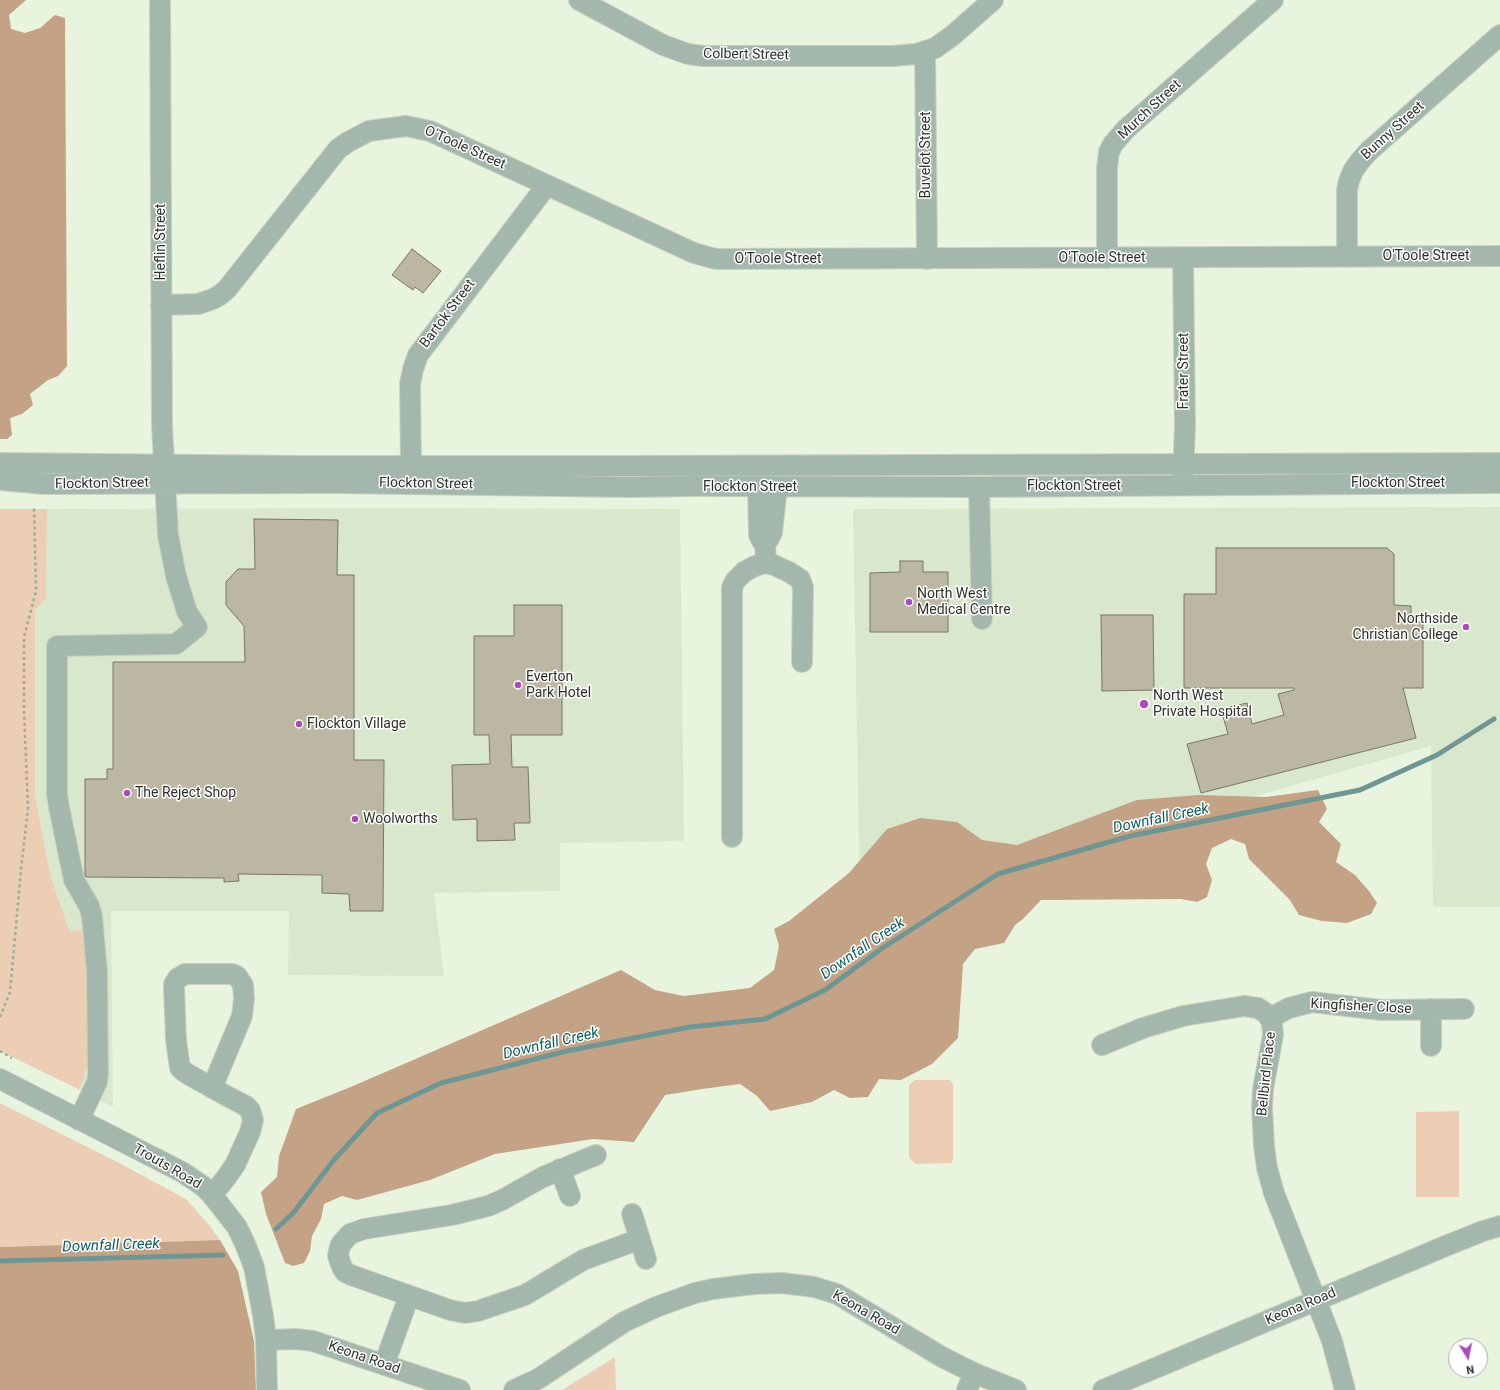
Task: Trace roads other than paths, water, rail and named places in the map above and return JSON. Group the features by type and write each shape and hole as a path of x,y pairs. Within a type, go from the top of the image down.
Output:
{"street":[{"name":"Heflin Street","path":"79,1120 95,1086 98,1075 96,972 92,916 89,906 74,880 59,807 57,646 176,644 197,628 187,612 176,576 168,535 164,474 161,306 160,0"},
{"name":"Colbert Street","path":"579,0 663,45 688,54 703,56 893,56 916,54 925,52 952,36 993,0"},
{"name":"Murch Street","path":"1107,258 1107,168 1110,152 1114,144 1126,129 1273,0"},
{"name":"Bunny Street","path":"1347,257 1348,185 1353,171 1360,160 1500,35"},
{"name":"Buvelot Street","path":"925,52 927,259"},
{"name":"O'Toole Street","path":"161,306 198,304 220,295 338,149 353,138 370,131 393,126 406,126 424,129 694,253 716,259 1500,256"},
{"name":"Bartok Street","path":"411,466 410,384 418,355 547,185"},
{"name":"Frater Street","path":"1183,257 1185,425 1183,485"},
{"name":"Flockton Street","path":"0,463 334,483 630,487 979,487 1500,483"},
{"name":"Flockton Street","path":"0,480 44,484 164,474 411,466 1500,463"},
{"path":"766,563 765,541 768,540 772,533 768,487"},
{"path":"979,487 982,619"},
{"path":"732,837 732,587 736,580 744,572 755,566 766,563 789,572 802,582 804,595 802,662"},
{"path":"212,1088 242,1016 244,999 243,985 237,976 232,974 185,974 178,978 174,984 176,1040 180,1068 212,1088 246,1106 250,1110 253,1120 250,1132 235,1164 212,1195"},
{"name":"Kingfisher Close","path":"1270,1018 1289,1008 1312,1002 1381,1010 1464,1009"},
{"name":"Bellbird Place","path":"1102,1045 1165,1021 1234,1007 1244,1006 1258,1008 1270,1018 1273,1035 1262,1107 1267,1168 1274,1193 1332,1341 1345,1390"},
{"name":"Kingfisher Close","path":"1431,1009 1431,1046"},
{"name":"Trouts Road","path":"0,1079 182,1172 203,1186 212,1195 237,1227 251,1256 260,1294 266,1340 267,1390"},
{"path":"596,1155 543,1177 502,1200 488,1206 452,1215 364,1229 350,1234 344,1238 341,1244 338,1256 339,1261 345,1272 351,1275 456,1312 465,1313 478,1311 525,1295 583,1260 640,1239"},
{"path":"560,1169 570,1196"},
{"path":"632,1214 646,1258"},
{"name":"Keona Road","path":"1108,1389 1462,1239 1500,1226"},
{"name":"Keona Road","path":"514,1390 538,1379 624,1322 646,1311 695,1293 734,1286 782,1283 814,1287 837,1294 899,1332 970,1382 1016,1390"},
{"path":"384,1365 409,1296"},
{"name":"Keona Road","path":"266,1340 296,1339 313,1341 460,1390"}],"waterway":[{"name":"Downfall Creek","path":"276,1229 294,1212 333,1161 377,1113 441,1083 567,1051 690,1027 765,1019 825,990 881,949 998,874 1130,836 1360,790 1437,755 1494,719"},
{"name":"Downfall Creek","path":"0,1261 223,1255"}],"place":[{"name":"North West Medical Centre","path":"909,602"},
{"name":"Northside Christian College","path":"1466,627"},
{"name":"Everton Park Hotel","path":"518,685"},
{"name":"North West Private Hospital","path":"1144,704"},
{"name":"Flockton Village","path":"299,724"},
{"name":"The Reject Shop","path":"127,793"},
{"name":"Woolworths","path":"355,819"}]}
